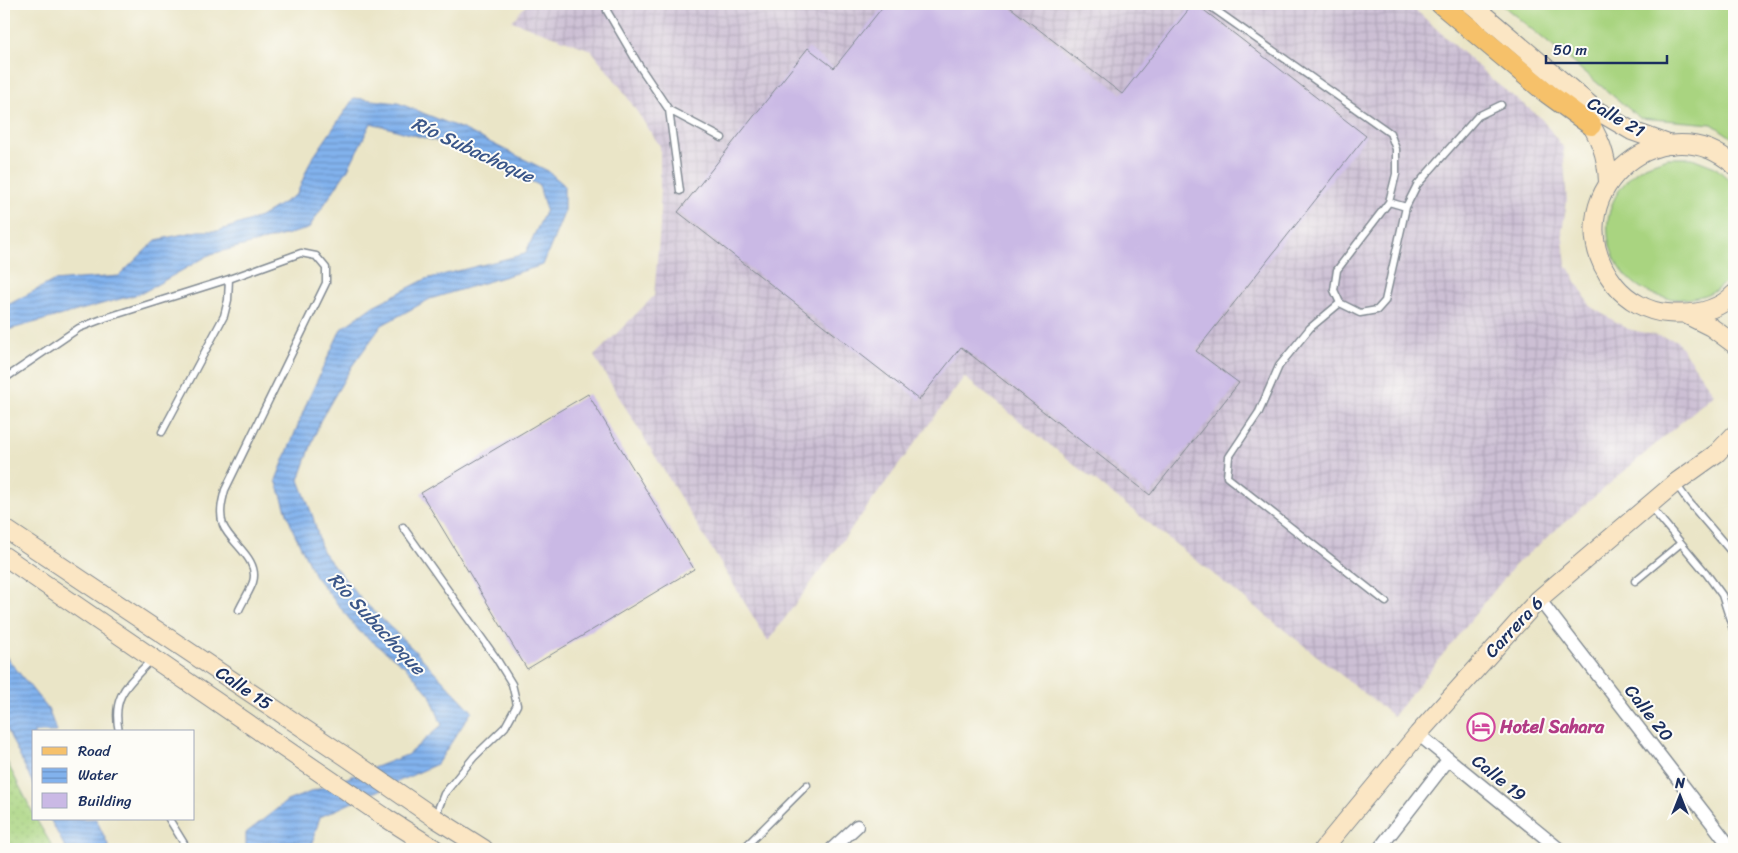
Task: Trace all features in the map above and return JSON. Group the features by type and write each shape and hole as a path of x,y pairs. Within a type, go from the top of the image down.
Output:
{"main road":[{"path":"1441,4 1547,94 1591,124"}],"street":[{"name":"Calle 21","path":"1471,4 1596,110 1632,131 1671,145"},
{"name":"Calle 21","path":"1564,83 1591,124 1604,150 1608,166 1608,182"},
{"path":"1734,165 1710,150 1691,146 1671,145 1647,151 1626,164 1608,182 1598,204 1594,227 1596,250 1606,273 1620,292 1640,305 1663,313 1686,315 1710,309 1734,294"},
{"path":"1686,315 1712,327 1734,344"},
{"name":"Carrera 6","path":"1323,849 1418,734 1539,599 1675,483 1717,453 1734,435"},
{"name":"Calle 15","path":"4,528 484,849"},
{"name":"Calle 15","path":"4,556 386,818 411,843 435,849"},
{"name":"Calle 20","path":"1539,599 1732,849"},
{"path":"153,658 170,639"},
{"name":"Calle 19","path":"1418,734 1559,849"},
{"path":"1378,849 1448,760"},
{"path":"411,843 435,818"},
{"path":"832,849 857,826"}],"lane":[{"path":"607,4 607,10 630,51 668,110 680,191"},
{"path":"1207,4 1390,133 1396,149 1396,174 1389,202 1337,270 1334,290 1340,304 1360,313 1377,310 1385,301 1406,207 1417,185 1478,116 1501,105"},
{"path":"668,110 722,138"},
{"path":"1389,202 1406,207"},
{"path":"4,379 79,328 229,279 301,253 316,256 326,268 326,283 225,490 220,507 223,525 251,562 253,572 253,581 238,610"},
{"path":"162,432 224,316 228,300 229,279"},
{"path":"1340,304 1310,328 1279,366 1259,412 1229,457 1227,477 1386,602"},
{"path":"1675,483 1734,555"},
{"path":"1649,505 1722,595 1734,632"},
{"path":"403,527 496,658 512,684 517,704 505,727 474,758 444,794 435,818"},
{"path":"1635,581 1681,543"},
{"path":"119,730 116,717 120,694 153,658"},
{"path":"743,849 807,785"},
{"path":"170,820 185,845"}],"shaded area":[{"path":"527,4 1409,4 1496,83 1540,117 1563,147 1567,202 1562,231 1566,264 1591,307 1628,329 1676,340 1714,394 1515,565 1393,716 964,377 768,641 594,356 654,296 660,226 660,146 621,88 591,50 512,21"}],"green space":[{"path":"1501,4 1734,4 1734,139 1712,124 1640,118"},
{"path":"1667,158 1692,158 1715,167 1734,184 1734,273 1717,289 1706,295 1685,299 1664,298 1646,291 1630,280 1618,265 1611,248 1608,230 1610,211 1618,192 1637,171"},
{"path":"4,756 32,811 32,820 37,820 54,849 4,849"}],"water":[{"name":"Río Subachoque","path":"354,98 398,103 465,130 548,171 564,185 564,213 543,265 430,299 382,325 352,366 320,421 299,480 313,517 322,551 361,599 414,650 472,711 437,764 320,817 310,849 246,849 246,833 287,801 407,755 442,725 430,695 407,668 359,631 315,576 292,528 276,480 308,400 341,329 373,306 426,279 525,254 546,210 539,185 453,146 371,123 348,169 308,229 211,254 142,293 4,331 4,307 53,281 119,276 156,240 198,231 218,231 260,217 297,194 310,162"},
{"path":"4,654 48,709 56,730 32,730 32,782 4,723"},
{"path":"51,820 96,820 110,849 66,849"}],"building":[{"path":"885,4 1006,4 1122,94 1193,4 1196,4 1366,136 1196,351 1239,383 1150,495 961,347 919,400 678,212 808,48 834,68"},
{"path":"588,394 694,569 527,669 421,493"}],"place":[{"name":"Hotel Sahara","path":"1481,727"}]}
